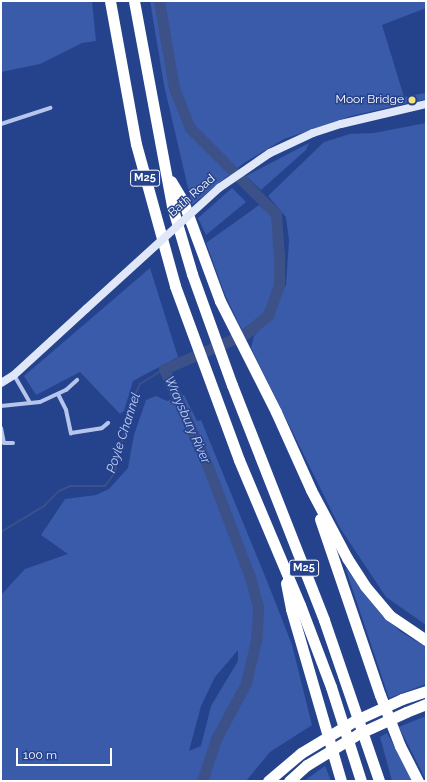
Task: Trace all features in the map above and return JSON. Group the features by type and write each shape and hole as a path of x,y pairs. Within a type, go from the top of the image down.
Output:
{"highway":[{"name":"M25","path":"110,1 122,80 152,211 195,344 283,569 300,604 331,687 361,781"},
{"name":"M25","path":"134,1 169,177 174,212 214,336 324,620 379,781"},
{"name":"M25","path":"169,177 183,201 207,269 310,490 365,586 389,614 426,640"},
{"name":"M25","path":"310,490 380,695 400,746 418,781"},
{"name":"M25","path":"283,569 291,609 341,781"},
{"path":"268,781 301,753 354,721 402,699 426,691"},
{"path":"289,781 307,765 358,734 426,704"}],"street":[{"name":"Bath Road","path":"1,383 14,375 219,188 270,153 313,133 342,124 426,104"},
{"path":"1,124 50,108"},
{"path":"14,375 30,403"},
{"path":"1,406 30,403 58,394 78,380"},
{"path":"58,394 66,410 71,434 102,428 108,422"},
{"path":"1,428 4,443 14,444"}],"shaded area":[{"path":"1,1 92,1 96,41 82,43 40,64 1,72"},
{"path":"150,1 426,1 426,8 382,25 404,97 426,93 426,99 351,116 284,139 244,163 192,205 164,85"},
{"path":"426,123 426,625 386,597 340,528 251,348 254,336 268,319 286,285 289,241 286,217 268,196 324,142 350,134 374,133"},
{"path":"309,143 306,150 261,190 246,176"},
{"path":"232,188 246,202 206,235 198,218"},
{"path":"259,205 272,216 277,247 276,285 264,313 242,330 226,297 206,243"},
{"path":"150,268 178,357 133,381 124,411 120,414 80,372 36,395 24,376"},
{"path":"184,395 197,421 201,420 292,645 312,725 270,752 246,781 2,781 1,595 25,569 68,554 41,535 65,499 96,495 109,489 128,468 134,435 146,400 156,396 167,401","holes":["238,650 238,661 211,706 201,746 189,751 201,706 215,677"]},
{"path":"345,567 381,614 401,632 426,647 426,684 389,698"},
{"path":"426,716 426,780 399,727"},
{"path":"387,733 413,781 392,781 380,737"},
{"path":"325,766 331,781 304,781"}],"waterway":[{"name":"Wraysbury River","path":"159,1 174,88 190,128 276,214 279,253 279,285 268,315 245,334 164,369 207,464 250,577 258,607 256,640 246,683 216,739 202,781"},
{"name":"Poyle Channel","path":"1,532 44,506 59,491 70,486 105,486 115,472 131,404 140,384 164,369"}],"place":[{"name":"Moor Bridge","path":"412,100"}]}
